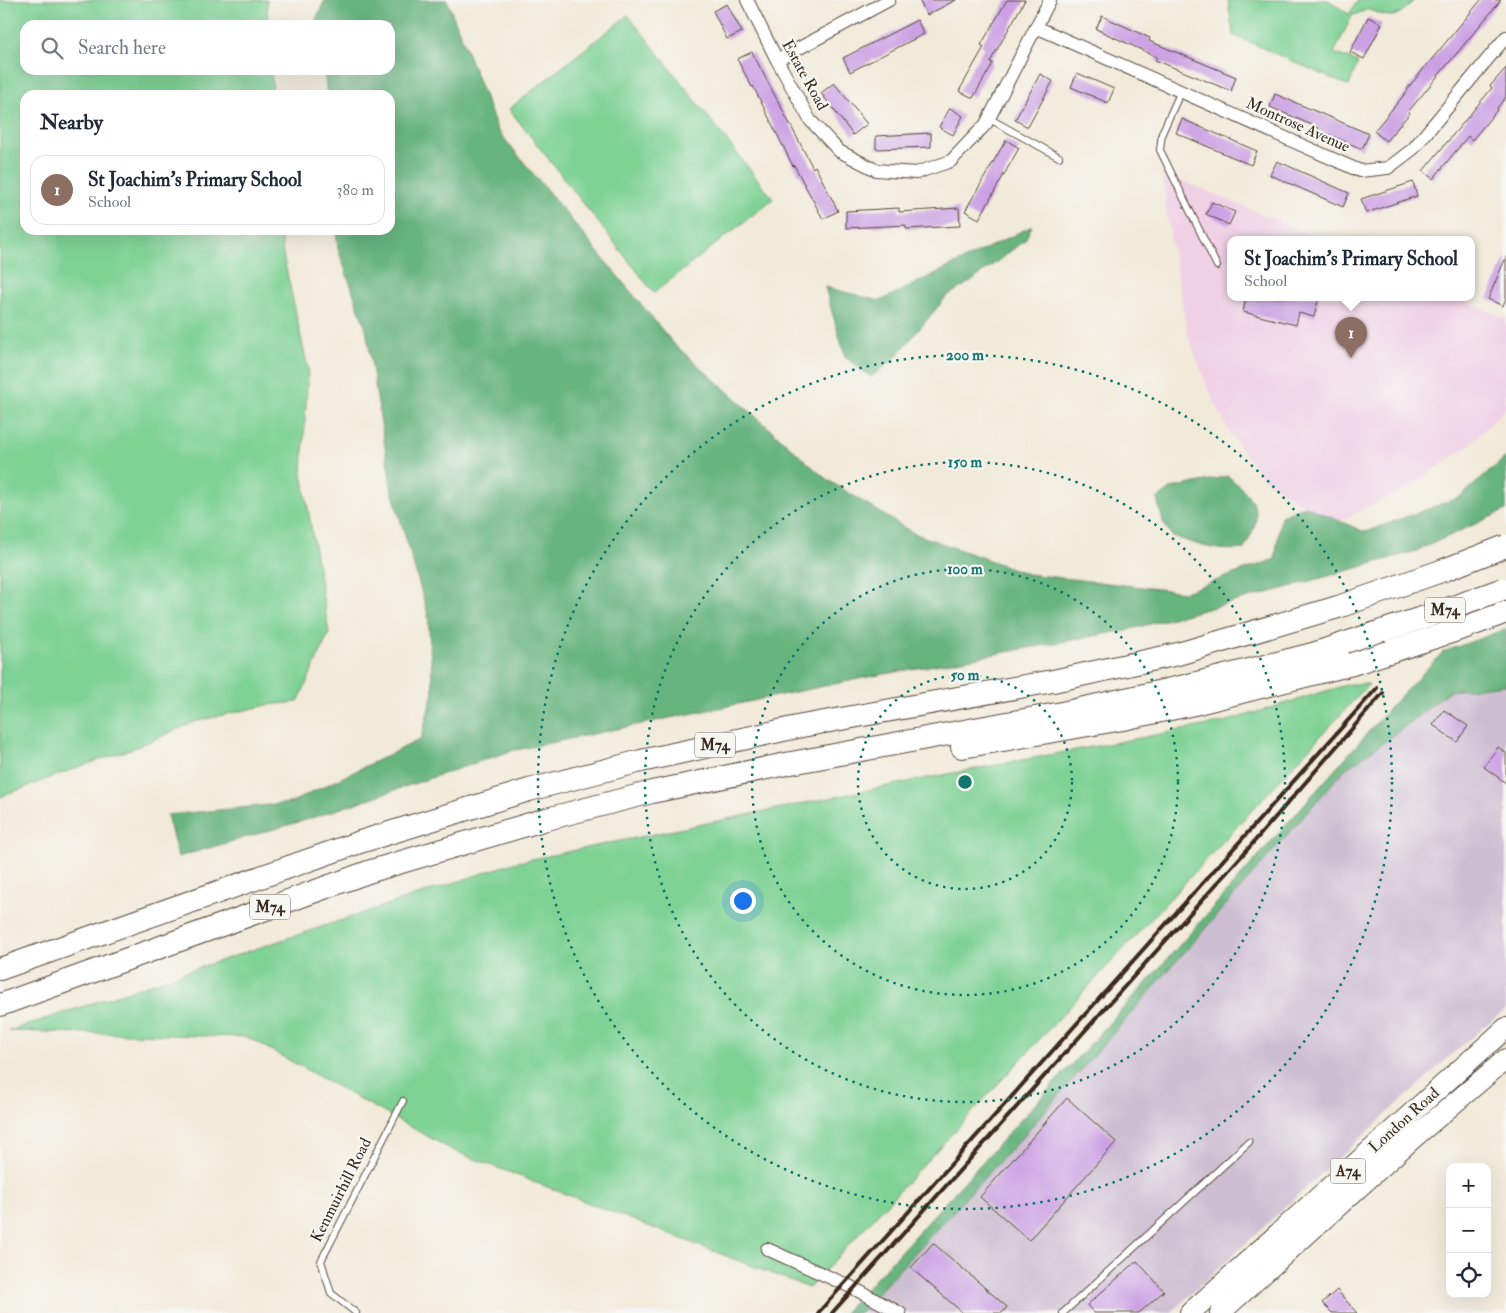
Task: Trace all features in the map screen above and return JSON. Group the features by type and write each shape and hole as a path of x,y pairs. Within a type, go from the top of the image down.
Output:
{"highway":[{"name":"M74","path":"0,969 360,842 529,790 641,762 802,726 1053,681 1178,654 1338,607 1506,546"},
{"name":"M74","path":"0,1005 371,871 543,820 652,792 791,763 1062,713 1185,686 1380,636 1431,615 1505,592"},
{"path":"543,820 736,784 1123,719 1194,704 1352,664 1466,627 1496,609 1505,592"},
{"path":"1380,636 1496,609"}],"main road":[{"name":"London Road","path":"1190,1313 1506,1028"},
{"path":"1486,1046 1503,1062"},
{"name":"London Road","path":"1220,1313 1410,1141 1503,1062"}],"street":[{"name":"Estate Road","path":"747,0 810,120 839,151 876,170 916,173 951,161 990,119 1050,0"},
{"path":"777,60 889,0"},
{"name":"Montrose Avenue","path":"1036,27 1360,171 1388,168 1413,149 1506,37"},
{"path":"767,1249 851,1287 900,1313"}],"lane":[{"path":"1181,91 1162,134 1160,150 1217,266"},
{"path":"990,119 1059,157"},
{"name":"Kenmuirhill Road","path":"356,1313 331,1293 321,1261 403,1101"},
{"path":"1064,1313 1249,1142"}],"shaded area":[{"path":"1163,173 1315,236 1227,236 1227,301 1466,301 1506,319 1506,408 1467,447 1409,487 1339,521 1305,506 1263,478 1229,432 1206,384 1187,332 1166,212"},
{"path":"1506,685 1506,1009 1460,1047 1170,1313 859,1313 1026,1133 1345,769 1393,736 1449,691"}],"green space":[{"path":"0,0 267,0 268,20 20,20 20,75 271,75 273,90 20,90 20,235 281,235 282,250 308,369 302,473 329,633 298,702 267,705 197,721 134,748 0,797"},
{"path":"325,0 447,0 498,131 673,343 825,478 913,533 1028,574 1185,592 1275,559 1281,516 1305,506 1365,532 1460,497 1506,457 1506,510 1416,551 1127,630 863,678 511,751 309,819 178,857 167,815 290,803 421,739 433,692 428,614 392,491 366,329 338,249 337,235 395,235 395,90 326,90 325,75 395,75 395,20 316,19"},
{"path":"1228,0 1328,0 1349,14 1358,0 1414,0 1403,11 1393,16 1383,15 1369,9 1352,16 1334,53 1358,62 1349,86 1233,35"},
{"path":"628,15 773,199 654,293 509,109"},
{"path":"1032,226 1025,240 973,280 947,296 895,358 871,377 845,357 825,287 880,301"},
{"path":"1228,476 1249,497 1255,509 1255,524 1244,549 1216,549 1172,536 1163,522 1157,499 1172,488"},
{"path":"1506,629 1506,685 1449,691 1393,736 1345,769 1026,1133 859,1313 844,1313 1146,983 1393,704 1443,652"},
{"path":"1349,684 1369,684 809,1288 454,1151 247,1037 9,1031 513,863 927,778 1224,722"}],"building":[{"path":"919,0 956,0 927,15"},
{"path":"1007,0 1025,0 990,62 993,63 973,98 959,91 984,47 981,45"},
{"path":"1481,0 1501,0 1386,141 1374,131"},
{"path":"727,4 742,32 727,39 713,11"},
{"path":"1102,16 1150,38 1149,41 1236,77 1231,91 1155,60 1157,57 1096,29"},
{"path":"1368,17 1382,24 1364,59 1350,52"},
{"path":"917,20 924,34 850,72 843,58"},
{"path":"752,52 813,168 815,166 838,211 823,219 737,59"},
{"path":"1506,68 1506,97 1472,140 1468,136 1433,179 1423,171 1492,88 1490,86"},
{"path":"1077,73 1114,89 1108,103 1071,87"},
{"path":"1040,74 1053,81 1028,127 1015,120"},
{"path":"834,83 867,124 853,135 821,93"},
{"path":"1275,94 1369,134 1362,149 1270,107"},
{"path":"950,108 963,116 953,135 939,127"},
{"path":"1182,119 1257,151 1251,165 1176,133"},
{"path":"931,133 931,147 876,149 876,136"},
{"path":"1006,140 1019,148 979,219 965,211"},
{"path":"1277,161 1349,193 1343,207 1270,175"},
{"path":"1413,182 1417,196 1366,213 1361,199"},
{"path":"1212,202 1235,212 1229,225 1206,214"},
{"path":"899,208 899,212 959,208 960,226 906,229 906,225 846,228 846,211"},
{"path":"1506,257 1506,298 1503,306 1488,299"},
{"path":"1245,301 1318,301 1314,317 1299,313 1296,325 1243,312"},
{"path":"1444,710 1468,726 1457,742 1433,725"},
{"path":"1498,747 1506,753 1506,783 1484,767"},
{"path":"1067,1098 1116,1142 1029,1240 980,1197"},
{"path":"933,1243 1007,1307 1002,1313 963,1313 911,1268"},
{"path":"1137,1261 1164,1291 1139,1313 1094,1313 1087,1305"},
{"path":"1337,1290 1357,1313 1332,1313 1322,1303"}],"railway":[{"path":"818,1313 1377,688"},
{"path":"832,1313 1246,851 1383,693"}],"place":[{"name":"St Joachim's Primary School","path":"1351,358"}]}
